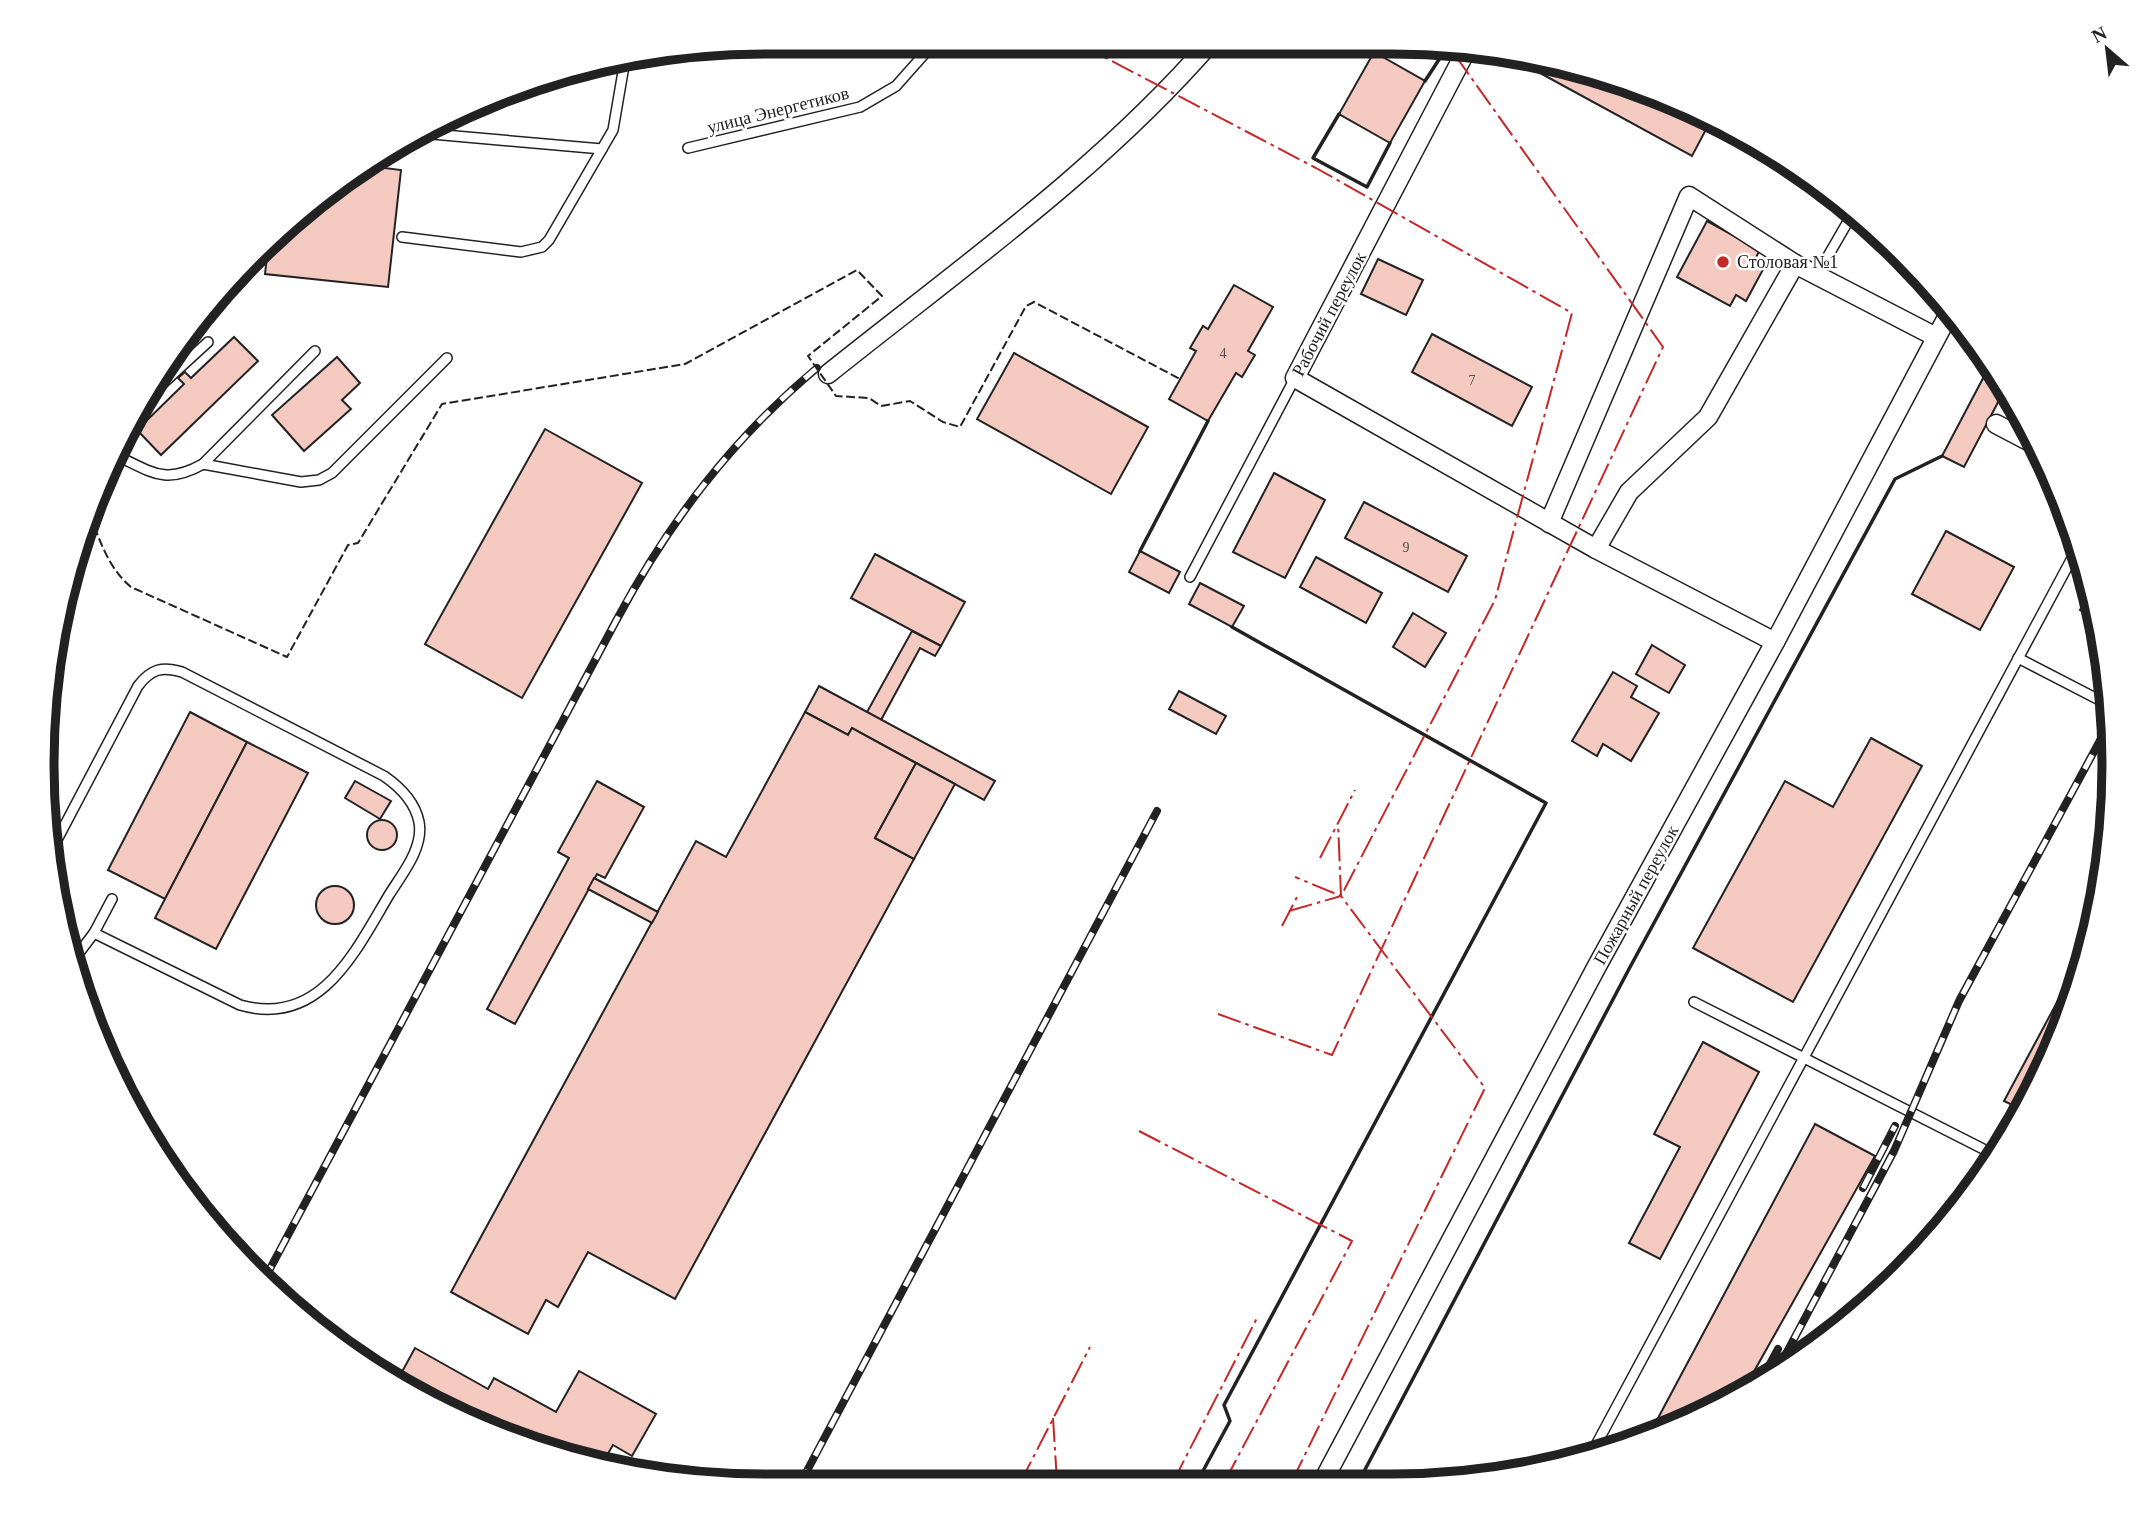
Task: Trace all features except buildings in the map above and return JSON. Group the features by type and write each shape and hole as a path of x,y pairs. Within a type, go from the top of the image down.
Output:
{"street":[{"path":"828,374 1054,194 1124,133 1200,54"},
{"name":"Рабочий переулок","path":"1295,379 1462,58"},
{"path":"1549,523 1689,196 1795,264 1936,337"},
{"path":"1596,549 1629,492 1708,417 1795,264"},
{"name":"Пожарный переулок","path":"1327,1474 1945,320"},
{"path":"1295,379 1596,549 1775,642"},
{"path":"1996,424 2022,437"}],"lane":[{"name":"улица Энергетиков","path":"688,148 860,107 896,86 924,54"},
{"path":"402,237 521,252 542,247 613,130 624,68"},
{"path":"436,134 602,149"},
{"path":"1817,275 1848,221"},
{"path":"168,379 208,342"},
{"path":"123,459 157,474 173,477 203,464 315,351"},
{"path":"203,464 301,482 319,480 332,473 447,358"},
{"name":"Рабочий переулок","path":"1190,578 1295,379"},
{"path":"1597,1443 2071,559"},
{"path":"2018,658 2098,700"},
{"path":"58,837 138,686 147,674 168,668 182,672 384,776 397,785 415,808 419,837 408,864 351,960 338,975 306,1000 274,1010 258,1010 240,1005 94,933"},
{"path":"79,952 113,899"},
{"path":"1694,1002 1987,1151"}],"railway":[{"path":"268,1272 636,585 704,484 757,424 817,368"},
{"path":"1786,1354 1894,1151 1959,1001 2101,739"},
{"path":"805,1474 1157,811"},
{"path":"1863,1188 1895,1126"},
{"path":"1770,1364 1778,1349"}],"fence":[{"path":"95,527 111,563 131,587 287,657 348,545 358,543 442,404 685,364 857,270 882,296 808,356 836,396 869,398 881,406 910,401 943,422 960,427 1026,306 1034,302 1180,379"}],"wall":[{"path":"1425,81 1440,58 1437,56"},
{"path":"1339,114 1313,158 1367,187 1390,143"},
{"path":"1140,551 1208,421"},
{"path":"1363,1474 1629,969 1895,479 1942,456"},
{"path":"1201,1474 1230,1421 1224,1405 1546,803 1232,627"}],"power":[{"path":"1098,54 1316,168 1572,313 1495,600 1341,896 1295,877"},
{"path":"1218,1014 1332,1055 1663,347 1457,58"},
{"path":"1320,858 1355,790"},
{"path":"1295,1474 1485,1088 1341,896 1338,822"},
{"path":"1282,926 1298,895"},
{"path":"1289,911 1341,896"},
{"path":"1139,1131 1352,1241 1229,1474"},
{"path":"1177,1474 1258,1316"},
{"path":"1025,1474 1090,1347"},
{"path":"1053,1418 1056,1474"}],"place":[{"name":"Столовая №1","path":"1723,262"}]}
